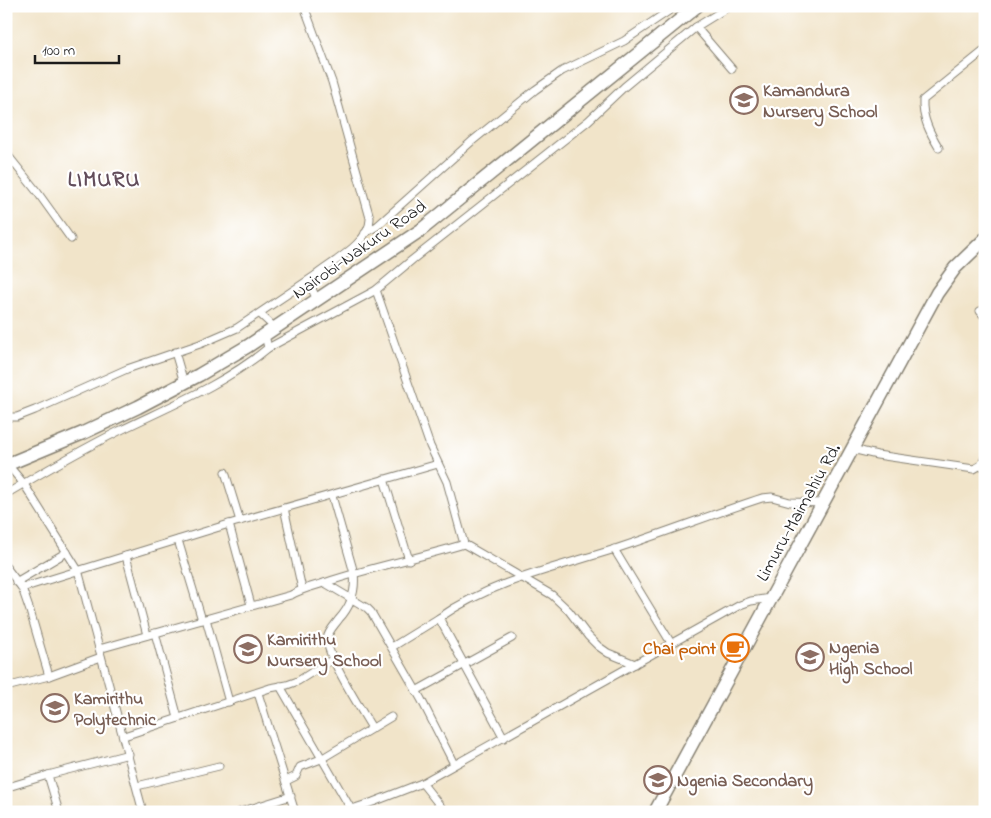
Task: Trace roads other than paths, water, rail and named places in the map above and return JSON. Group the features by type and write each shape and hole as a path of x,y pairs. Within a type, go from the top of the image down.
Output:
{"highway":[{"name":"Nairobi-Nakuru Road","path":"7,465 83,433 184,383 270,332 421,230 673,17 696,6"},
{"name":"Limuru-Maimahiu Rd.","path":"655,812 938,293 955,268 985,239"}],"street":[{"path":"6,418 17,417 35,410 127,370 200,344 237,328 260,314 351,249 365,232 370,224 370,218 363,188 332,82 304,6"},
{"path":"365,232 377,226 471,142 535,90 562,71 673,17 676,6"},
{"path":"6,494 116,432 183,401 221,380 268,348 376,290 426,248 588,121 624,87 696,27 730,6"},
{"path":"696,27 732,70"},
{"path":"939,148 930,134 922,112 923,100 985,50"},
{"path":"6,153 72,239"},
{"path":"316,274 312,289 317,300"},
{"path":"376,290 430,446 450,491 464,544 552,595 563,604 598,646 608,653 635,664"},
{"path":"260,314 270,332 268,348"},
{"path":"175,352 184,383"},
{"path":"852,450 974,469 981,465 985,458"},
{"path":"22,588 229,524 332,496 438,464"},
{"path":"7,465 24,484 78,570 129,754 143,812"},
{"path":"224,472 240,521"},
{"path":"384,479 409,560"},
{"path":"332,496 356,586 347,609 327,636 327,643 333,659 372,728"},
{"path":"392,647 469,599 521,578 614,549 762,498 772,497 790,502 823,503"},
{"path":"284,508 302,589"},
{"path":"229,524 251,606"},
{"path":"178,540 229,702"},
{"path":"99,649 292,595 302,589 354,573 464,544"},
{"path":"614,549 671,643"},
{"path":"6,582 15,580 67,552"},
{"path":"126,556 178,718"},
{"path":"6,567 22,588 49,676"},
{"path":"325,583 352,598 371,612 392,647 454,764"},
{"path":"343,812 422,783 740,605 771,598"},
{"path":"439,618 504,738"},
{"path":"416,691 512,638"},
{"path":"6,687 49,676 101,657"},
{"path":"124,736 298,681 333,659"},
{"path":"280,686 351,809"},
{"path":"258,693 295,812"},
{"path":"286,780 296,776 300,768 321,759 391,717"},
{"path":"8,787 129,754"},
{"path":"137,786 219,766"},
{"path":"48,775 59,812"},
{"path":"422,783 445,812"},
{"path":"240,812 291,796"}],"place":[{"name":"Kamandura Nursery School","path":"744,100"},
{"name":"Chai point","path":"735,648"},
{"name":"Kamirithu Nursery School","path":"248,649"},
{"name":"Ngenia High School","path":"810,657"},
{"name":"Kamirithu Polytechnic","path":"55,708"},
{"name":"Ngenia Secondary","path":"658,780"}],"district":[{"name":"LIMURU","path":"104,178"}]}
